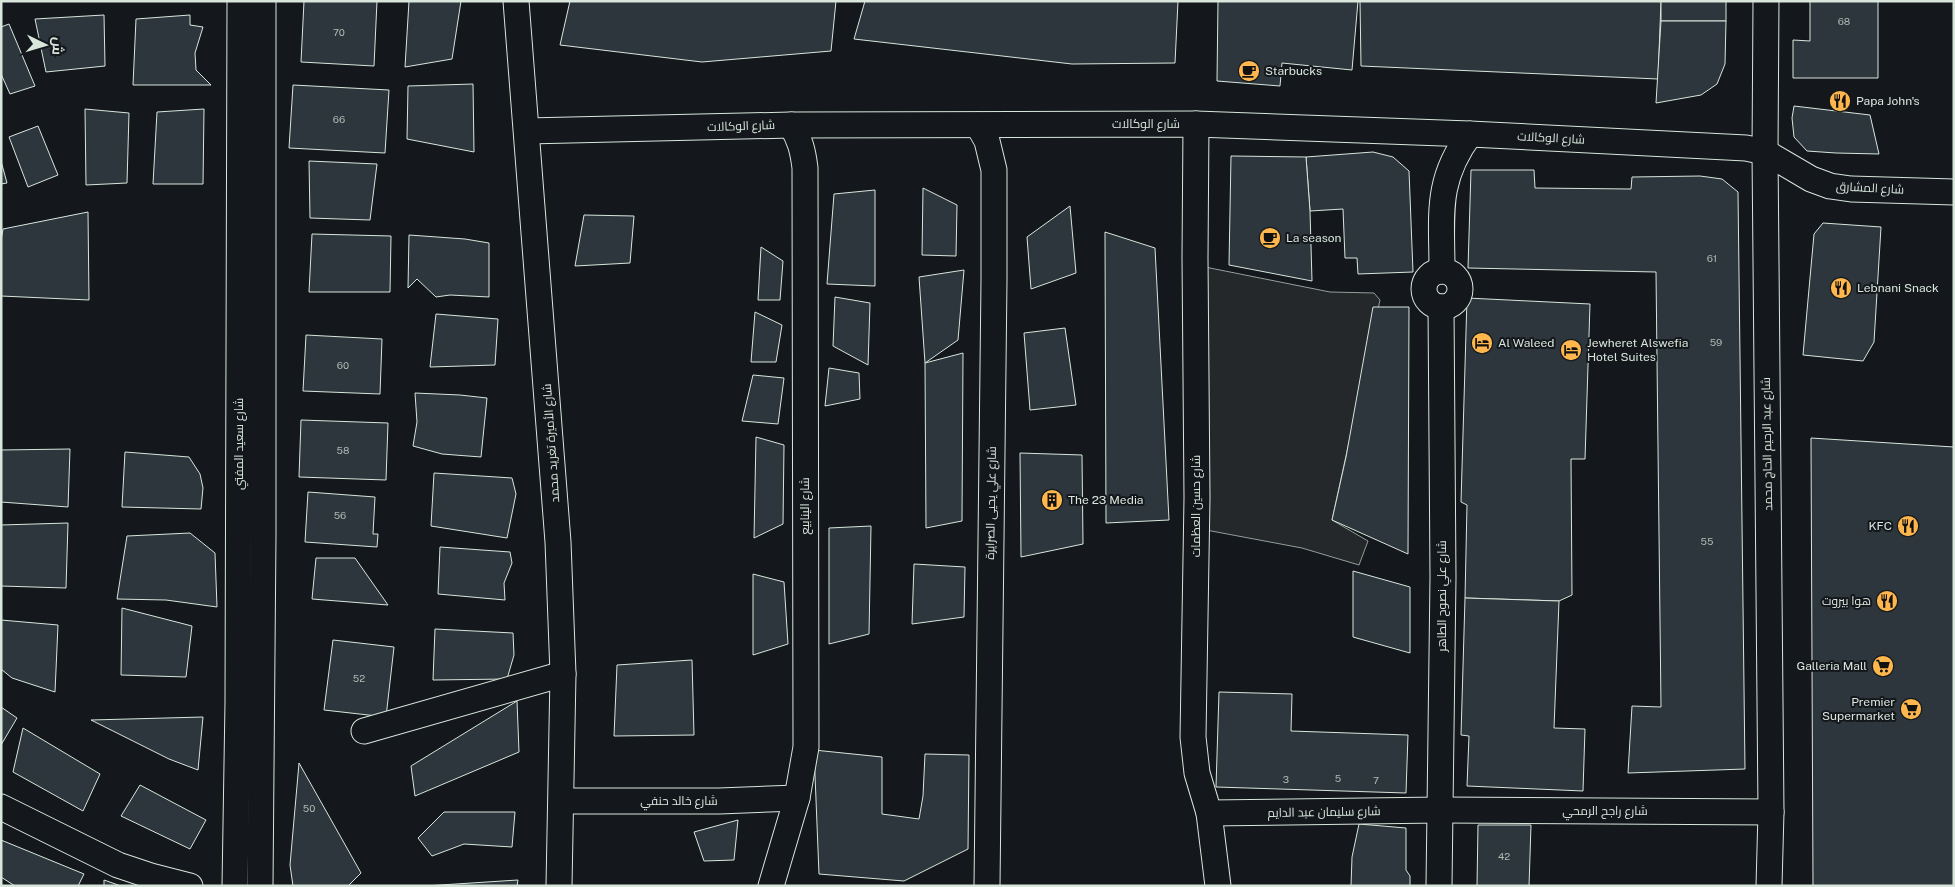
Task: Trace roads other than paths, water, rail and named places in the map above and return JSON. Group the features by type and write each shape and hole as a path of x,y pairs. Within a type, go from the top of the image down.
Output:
{"street":[{"name":"شارع سعيد المفتي","path":"235,886 238,702 240,1"},
{"name":"شارع سعيد المفتي","path":"260,886 263,535 263,1"},
{"name":"شارع الأميرة تغريد محمد","path":"516,1 555,494 563,674 559,886"},
{"name":"شارع عبد الرحيم الحاج محمد","path":"1766,1 1765,152 1771,812 1769,886"},
{"name":"شارع علي يحيى الصرايرة","path":"978,124 989,146 994,170 986,886"},
{"name":"شارع الوكالات","path":"526,131 791,125 1196,124 1730,146 1765,152"},
{"name":"شارع حسين العظمات","path":"1196,124 1197,498 1193,737 1197,774 1209,814 1218,886"},
{"name":"شارع الينابيع","path":"770,886 797,798 806,747 805,168 803,150 798,136 791,125"},
{"name":"شارع علي نصوح الطاهر","path":"1439,886 1443,577 1441,307 1429,301 1424,289 1425,282 1430,276 1442,271 1442,204 1444,184 1450,166 1470,134"},
{"name":"شارع المشارق","path":"1765,152 1811,179 1830,186 1851,189 1954,192"},
{"path":"364,731 563,674"},
{"name":"شارع خالد حنفي","path":"562,801 719,801 797,798"},
{"path":"1,807 118,865 190,886"},
{"name":"شارع سليمان عبد الدايم","path":"1209,814 1440,810"},
{"name":"شارع راجح الرمحي","path":"1440,810 1771,812"}],"place":[{"name":"Starbucks","path":"1249,71"},
{"name":"Papa John's","path":"1840,101"},
{"name":"La season","path":"1270,238"},
{"name":"Lebnani Snack","path":"1841,288"},
{"name":"Al Waleed","path":"1482,343"},
{"name":"Jewheret Alswefia Hotel Suites","path":"1571,350"},
{"name":"The 23 Media","path":"1052,500"},
{"name":"KFC","path":"1908,526"},
{"name":"هوا بيروت","path":"1887,601"},
{"name":"Galleria Mall","path":"1883,666"},
{"name":"Premier Supermarket","path":"1911,709"}]}
